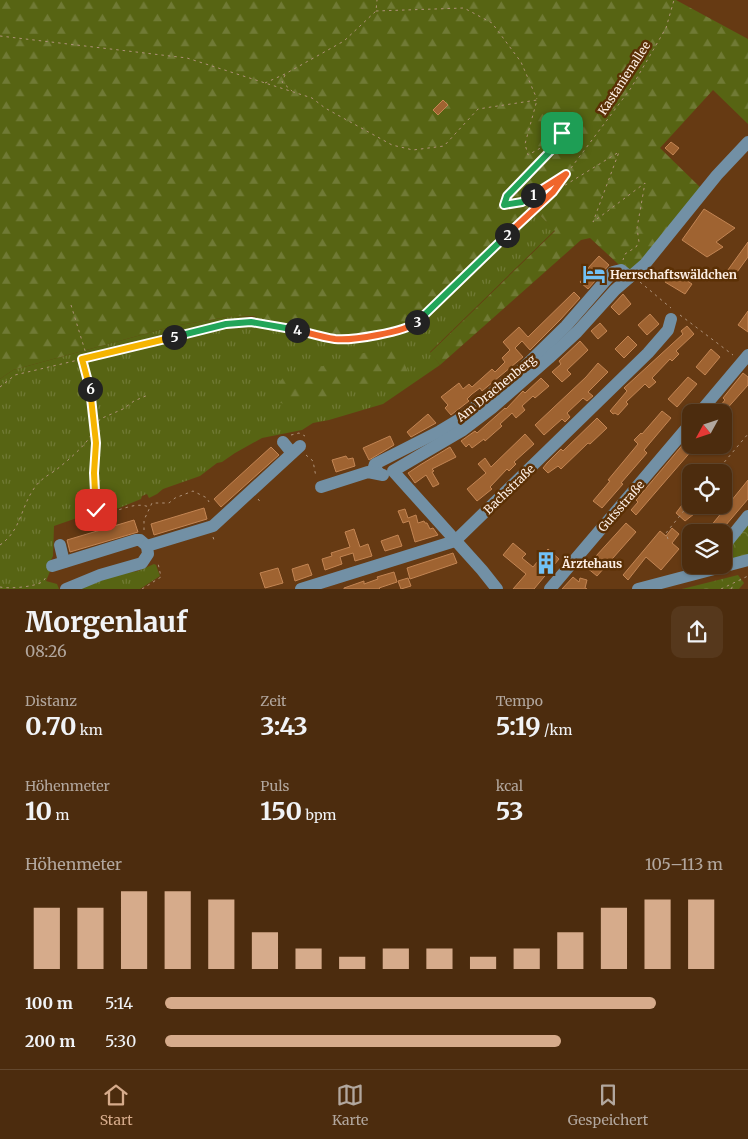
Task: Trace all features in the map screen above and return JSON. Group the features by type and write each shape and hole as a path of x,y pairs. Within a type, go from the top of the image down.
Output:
{"street":[{"name":"Am Drachenberg","path":"321,487 368,472 384,475 393,471 463,430 492,408 577,332 604,302 645,264 717,174 748,142"},
{"name":"Am Drachenberg","path":"379,473 374,467 375,464 453,423 519,372 566,326 613,272 621,270 630,277"},
{"name":"Bachstraße","path":"301,589 455,542 648,353 668,330 671,319"},
{"path":"707,404 748,356"},
{"name":"Gutsstraße","path":"550,589 682,434"},
{"path":"147,546 213,526 297,449 283,442"},
{"path":"393,471 482,570 496,589"},
{"path":"732,536 748,516"},
{"path":"60,545 58,564 136,540 140,540 147,546 148,554 142,563 100,574 66,589"},
{"path":"732,563 748,560"},
{"path":"638,589 686,574"}],"path":[{"path":"376,11 377,0"},
{"name":"Kastanienallee","path":"0,387 15,375 226,324 251,322 335,339 374,335 413,326 553,192 631,88 666,28 674,0"},
{"path":"265,83 344,41 376,11 464,8 492,23 521,62 537,100 525,144 528,155 555,140 562,133 560,141 507,196 504,205 522,202 566,174"},
{"path":"0,36 187,58 312,98 325,108 392,145 413,150 444,146 478,109 537,100"},
{"path":"285,74 282,82 293,92"},
{"path":"553,192 619,152 593,222 644,183 637,228 639,242 636,248 625,254 623,259"},
{"path":"71,306 87,358"},
{"path":"82,359 90,388 94,429 96,512 114,512 138,505 149,508"},
{"path":"0,545 15,530 32,490 42,478 56,470 81,448 90,438 100,419 128,407 134,401 148,395"},
{"path":"723,464 748,434"},
{"path":"297,449 313,461 315,476 321,487"},
{"path":"144,520 152,503 169,503 175,498 193,491 207,498 209,502"},
{"path":"668,538 666,533 682,513"},
{"path":"142,589 161,576 158,563"},
{"path":"0,587 21,587 41,582 58,564"},
{"path":"721,589 748,576"},
{"path":"731,589 734,583"}],"green space":[{"path":"0,0 676,0 748,39 748,124 713,90 660,148 703,190 629,274 590,238 581,240 440,365 430,353 555,231 532,207 411,323 380,331 341,336 253,316 233,316 174,326 13,370 0,379"},
{"path":"531,207 555,230 430,352 440,365 383,404 313,423 302,430 262,438 222,462 217,463 200,476 163,489 149,498 147,494 142,496 141,499 119,508 97,511 54,526 53,556 49,564 51,569 46,581 57,584 59,589 0,589 0,379 13,370 174,326 233,316 411,323"},
{"path":"386,348 403,352 407,358 405,365 411,380 396,387 375,384 363,386 357,384 332,397 287,405 278,402 272,394 269,385 276,386 283,378 293,378 307,369 323,366 350,356"},
{"path":"748,522 748,555 732,560 732,542"},
{"path":"154,564 160,576 140,589 79,589 116,575 138,571"},
{"path":"738,575 744,583 739,589 682,589"}],"building":[{"path":"443,100 448,105 438,115 433,110"},
{"path":"671,142 679,148 673,155 665,148"},
{"path":"704,209 735,228 716,242 723,247 707,257 682,240"},
{"path":"748,242 748,257 732,279 725,274"},
{"path":"599,256 609,265 588,289 580,282 590,270 588,268"},
{"path":"672,271 692,284 685,294 665,282"},
{"path":"574,292 580,298 530,350 522,341 515,348 523,357 482,391 480,388 472,394 467,399 469,401 451,415 445,408 448,405 441,397 459,383 463,389 469,384 472,387 492,369 495,372 505,362 502,358 510,350 503,342 519,327 528,337"},
{"path":"623,294 631,304 619,315 611,307"},
{"path":"748,311 748,332 738,325"},
{"path":"650,314 659,324 647,335 638,325"},
{"path":"600,323 607,331 598,339 591,331"},
{"path":"687,326 694,334 676,351 679,354 672,361 670,359 652,378 656,382 649,388 645,384 626,402 628,404 618,415 613,414 610,411 627,391 624,388 683,334 681,331"},
{"path":"628,336 637,345 624,358 615,349"},
{"path":"580,341 588,350 567,370 571,374 562,382 552,372 561,364 559,361"},
{"path":"711,349 720,357 705,375 696,367"},
{"path":"598,363 608,372 588,392 593,396 587,401 583,398 567,413 570,417 565,422 562,419 544,435 535,425 586,377"},
{"path":"743,373 748,377 748,385 731,404 722,404 725,400 723,398"},
{"path":"688,377 697,384 677,407 668,399"},
{"path":"541,378 549,386 522,406 525,410 516,418 512,413 500,424 502,426 485,441 484,439 472,448 469,444 466,447 461,441 475,431 477,433 506,409 523,391 525,393"},
{"path":"662,411 671,418 644,450 647,453 602,508 593,501 638,444 634,440 642,434"},
{"path":"428,414 436,423 411,437 407,432"},
{"path":"597,418 607,428 561,469 558,466 548,473 543,468 547,463 561,449 563,451"},
{"path":"525,434 534,444 514,462 516,464 509,471 507,469 490,487 492,489 477,501 467,489 486,473 478,464 485,458 491,467"},
{"path":"390,436 394,445 369,460 363,448"},
{"path":"682,446 682,454 688,454 636,515 631,510 638,502 636,500"},
{"path":"271,447 279,455 221,507 214,499"},
{"path":"450,447 456,457 432,469 439,484 433,487 426,475 415,483 408,473"},
{"path":"346,456 348,459 353,458 355,466 336,472 332,460"},
{"path":"748,480 748,499 727,524 712,524 721,514 732,514 732,500"},
{"path":"682,505 682,514 694,514 685,521 676,513"},
{"path":"204,508 207,519 154,535 151,524"},
{"path":"405,509 408,518 416,515 418,523 424,521 438,535 415,542 409,521 403,523 398,511"},
{"path":"134,520 138,532 70,552 67,540"},
{"path":"626,523 636,532 597,576 586,567"},
{"path":"672,528 679,534 672,543 679,549 661,570 646,557 628,580 623,575 660,531 666,536"},
{"path":"354,529 360,547 368,544 372,556 355,561 353,553 340,557 342,564 325,570 322,559 332,556 331,553 350,547 345,532"},
{"path":"398,535 402,546 385,551 381,541"},
{"name":"Ärztehaus","path":"513,543 526,554 522,558 533,567 548,549 559,559 534,589 513,589 526,574 503,555"},
{"path":"453,553 457,563 410,579 407,568"},
{"path":"308,564 312,575 295,581 292,569"},
{"path":"278,568 283,583 265,588 260,573"},
{"path":"394,572 397,582 380,589 344,589 364,581 364,584 378,579 377,577"},
{"path":"573,577 579,582 580,578 587,580 585,588 587,589 562,589"},
{"path":"408,578 411,586 401,589 398,581"}],"place":[{"name":"Herrschaftswäldchen","path":"594,274"},
{"name":"Ärztehaus","path":"546,563"}],"route":[{"path":"96,510 94,473 96,443 90,388 82,359 226,324 251,322 335,339 374,335 413,326 553,192 566,174 522,202 504,205 507,196 560,141 562,133"}]}
